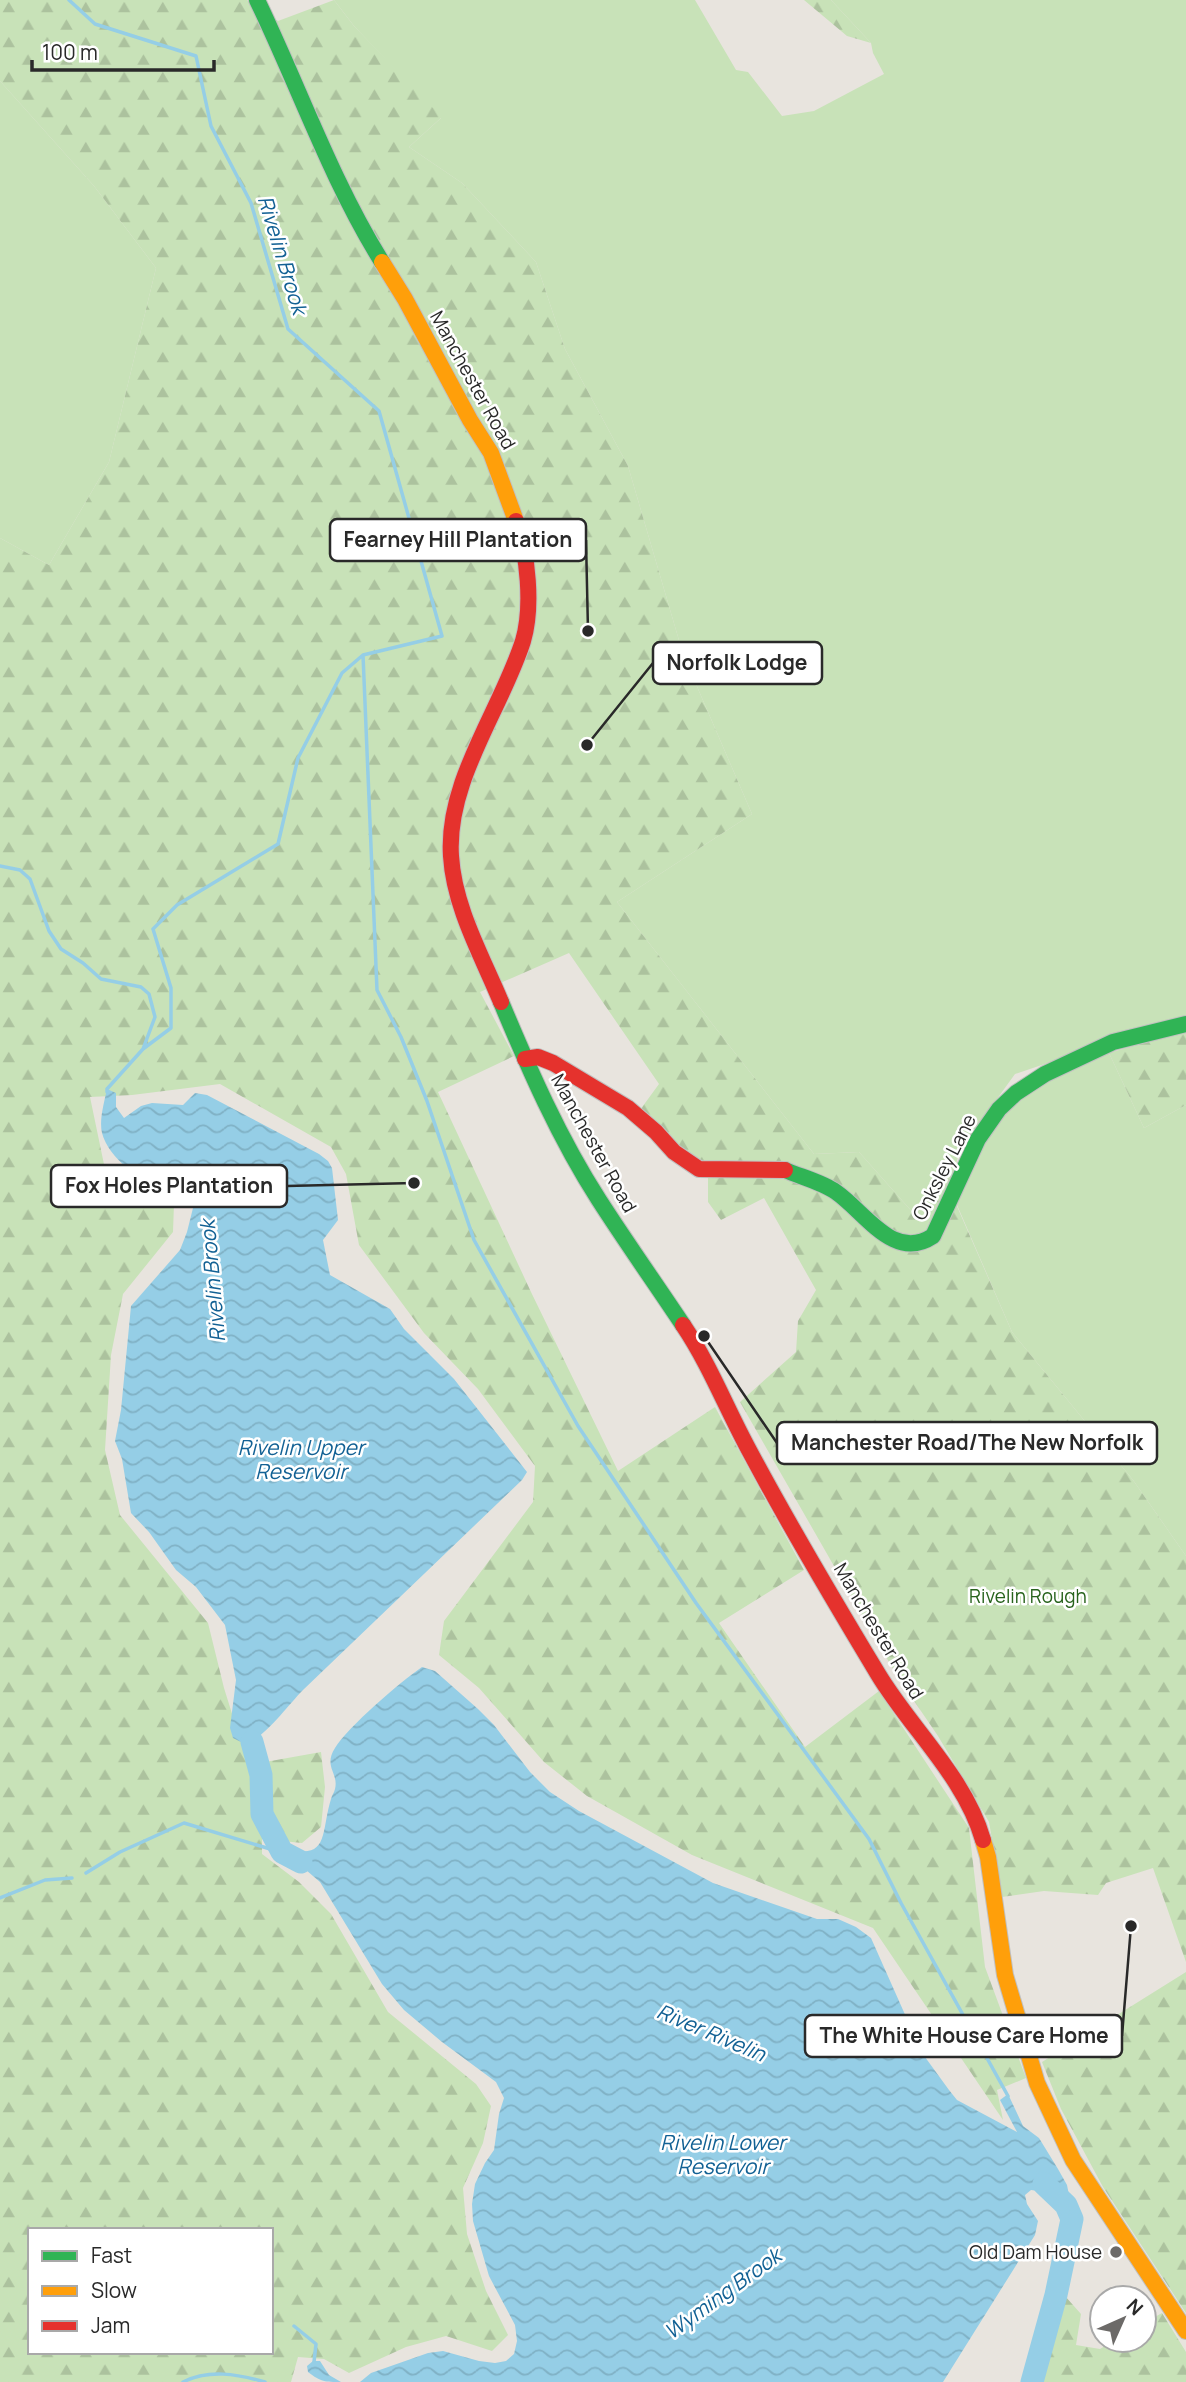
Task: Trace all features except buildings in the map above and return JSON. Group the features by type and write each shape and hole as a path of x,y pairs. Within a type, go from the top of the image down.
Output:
{"main road":[{"name":"Manchester Road","path":"257,0 355,218 405,299 491,453 521,535 527,573 527,610 523,640 463,781 452,831 451,856 455,882 465,914 525,1059 597,1199 704,1358 777,1503 880,1678 965,1797 979,1826 988,1857 1006,1975 1045,2103 1073,2160 1186,2331"},
{"name":"Onksley Lane","path":"525,1059 538,1057 553,1063 628,1108 685,1162 699,1169 783,1169 835,1191 887,1236 903,1244 921,1244 933,1236 978,1139 999,1109 1016,1093 1045,1074 1113,1042 1186,1024"}],"green space":[{"name":"Rivelin Rough","path":"0,0 247,0 278,21 334,0 354,26 442,117 409,147 462,183 536,262 565,349 628,466 683,654 752,814 617,902 814,1154 859,1152 915,1215 949,1188 1012,1332 1133,1480 1186,1556 1186,1962 1153,1868 1106,1883 1098,1895 1044,1891 1002,1897 989,1822 938,1736 897,1676 740,1402 796,1352 798,1321 816,1290 764,1198 721,1220 708,1202 708,1164 682,1150 640,1110 659,1084 569,953 480,992 514,1056 438,1092 618,1471 715,1407 804,1570 719,1623 805,1747 879,1691 969,1828 985,1967 1026,2078 997,2090 1003,2120 873,1928 692,1855 587,1796 544,1762 479,1688 439,1655 444,1621 533,1502 535,1466 478,1389 424,1333 359,1245 346,1174 331,1147 220,1084 132,1095 90,1097 106,1174 174,1204 173,1232 123,1294 111,1355 105,1450 120,1515 208,1623 224,1688 248,1765 321,1752 325,1787 321,1827 302,1843 262,1839 262,1854 299,1882 331,1914 388,2012 476,2084 491,2106 483,2143 463,2188 467,2234 486,2291 508,2335 492,2351 446,2336 406,2347 349,2373 324,2359 298,2357 291,2382 0,2382 0,538 49,565 109,462 156,268 94,186 0,81"},
{"path":"334,0 695,0 736,70 748,72 782,116 814,111 884,74 871,43 831,0 1186,0 1186,1016 1015,1074 960,1150 949,1188 915,1215 859,1152 814,1154 617,902 752,814 683,654 628,466 565,349 536,262 462,183 409,147 441,118 354,26"},
{"path":"804,0 831,0 871,43 847,36"},
{"path":"0,81 94,186 156,268 109,462 49,565 0,538"},
{"path":"1186,1030 1186,1105 1144,1128 1109,1053"},
{"path":"1109,1053 1144,1128 1186,1105 1186,1556 1133,1480 1012,1332 957,1205 979,1148 1017,1096"},
{"path":"1186,1972 1186,2313 1103,2187 1061,2109 1042,2062"},
{"path":"1065,2296 1081,2314 1076,2345 1088,2347 1088,2354 1158,2354 1158,2315 1162,2313 1186,2352 1186,2382 1041,2382"}],"water":[{"name":"Rivelin Upper Reservoir","path":"107,1089 116,1093 116,1107 124,1118 141,1106 152,1103 183,1105 195,1093 207,1095 328,1161 332,1168 338,1220 323,1240 330,1275 390,1309 404,1329 454,1379 527,1472 522,1480 303,1690 268,1729 245,1744 233,1738 230,1728 236,1680 225,1625 196,1587 176,1570 149,1532 131,1513 122,1459 115,1441 121,1410 131,1306 180,1250 195,1200 194,1189 186,1182 174,1185 148,1181 114,1155 101,1128"},
{"name":"Rivelin Lower Reservoir","path":"422,1667 435,1671 478,1709 494,1725 530,1772 550,1792 579,1811 713,1883 817,1919 838,1919 856,1927 871,1938 925,2057 957,2100 1017,2132 1000,2100 1008,2094 1023,2126 1039,2138 1058,2169 1067,2185 1070,2200 1061,2211 1038,2191 1031,2190 1025,2195 1027,2204 1038,2221 1035,2235 943,2382 360,2382 371,2373 428,2353 443,2351 479,2361 506,2361 514,2354 517,2341 515,2325 489,2276 473,2221 472,2204 475,2184 494,2150 504,2098 496,2082 404,2010 382,1984 320,1882 306,1870 277,1856 278,1846 307,1851 320,1842 336,1783 330,1760 335,1748 375,1705"},
{"path":"313,2361 320,2361 329,2375 341,2382 323,2381 308,2372 307,2366"}],"waterway":[{"name":"Rivelin Brook","path":"69,0 95,24 196,56 211,126 251,203 288,329 379,411 442,636 363,655 342,673 298,758 278,844 177,905 153,929 171,988 171,1028 143,1049 107,1092"},
{"path":"363,655 377,990 401,1037 427,1101 474,1240 578,1426 696,1603 869,1839 901,1903 1008,2096"},
{"path":"0,866 20,870 30,879 49,931 61,949 101,979 141,987 149,994 155,1017 143,1049"},
{"name":"River Rivelin","path":"252,1742 261,1775 262,1814 282,1852 301,1862"},
{"path":"86,1873 120,1852 184,1823 280,1852"},
{"path":"0,1898 45,1880 72,1878"},
{"name":"River Rivelin","path":"1032,2382 1056,2295 1072,2219 1066,2205 1044,2184"},
{"path":"294,2326 316,2344 314,2362"},
{"name":"Wyming Brook","path":"183,2382 213,2374 265,2382"}],"traffic: fast":[{"path":"257,0 331,166 382,262"},
{"path":"501,1002 534,1078 571,1152 599,1200 683,1325"},
{"path":"785,1170 830,1188 881,1232 893,1239 906,1243 919,1242 933,1236 978,1139 999,1109 1016,1093 1045,1074 1113,1042 1186,1024"}],"traffic: slow":[{"path":"382,262 491,453 516,521"},
{"path":"983,1840 988,1857 1005,1975 1037,2083 1073,2160 1186,2331"}],"traffic: jam":[{"path":"501,1002 463,912 451,856 457,800 477,746 513,667 526,627 528,581 524,549 516,521"},
{"path":"525,1059 538,1057 553,1063 628,1108 674,1152 699,1169 785,1170"},
{"path":"683,1325 812,1564 891,1694 951,1774 975,1817 983,1840"}],"place":[{"name":"Fearney Hill Plantation","path":"588,631"},
{"name":"Norfolk Lodge","path":"587,745"},
{"name":"Fox Holes Plantation","path":"414,1183"},
{"name":"Manchester Road/The New Norfolk","path":"704,1336"},
{"name":"The White House Care Home","path":"1131,1926"},
{"name":"Old Dam House","path":"1116,2252"}]}
